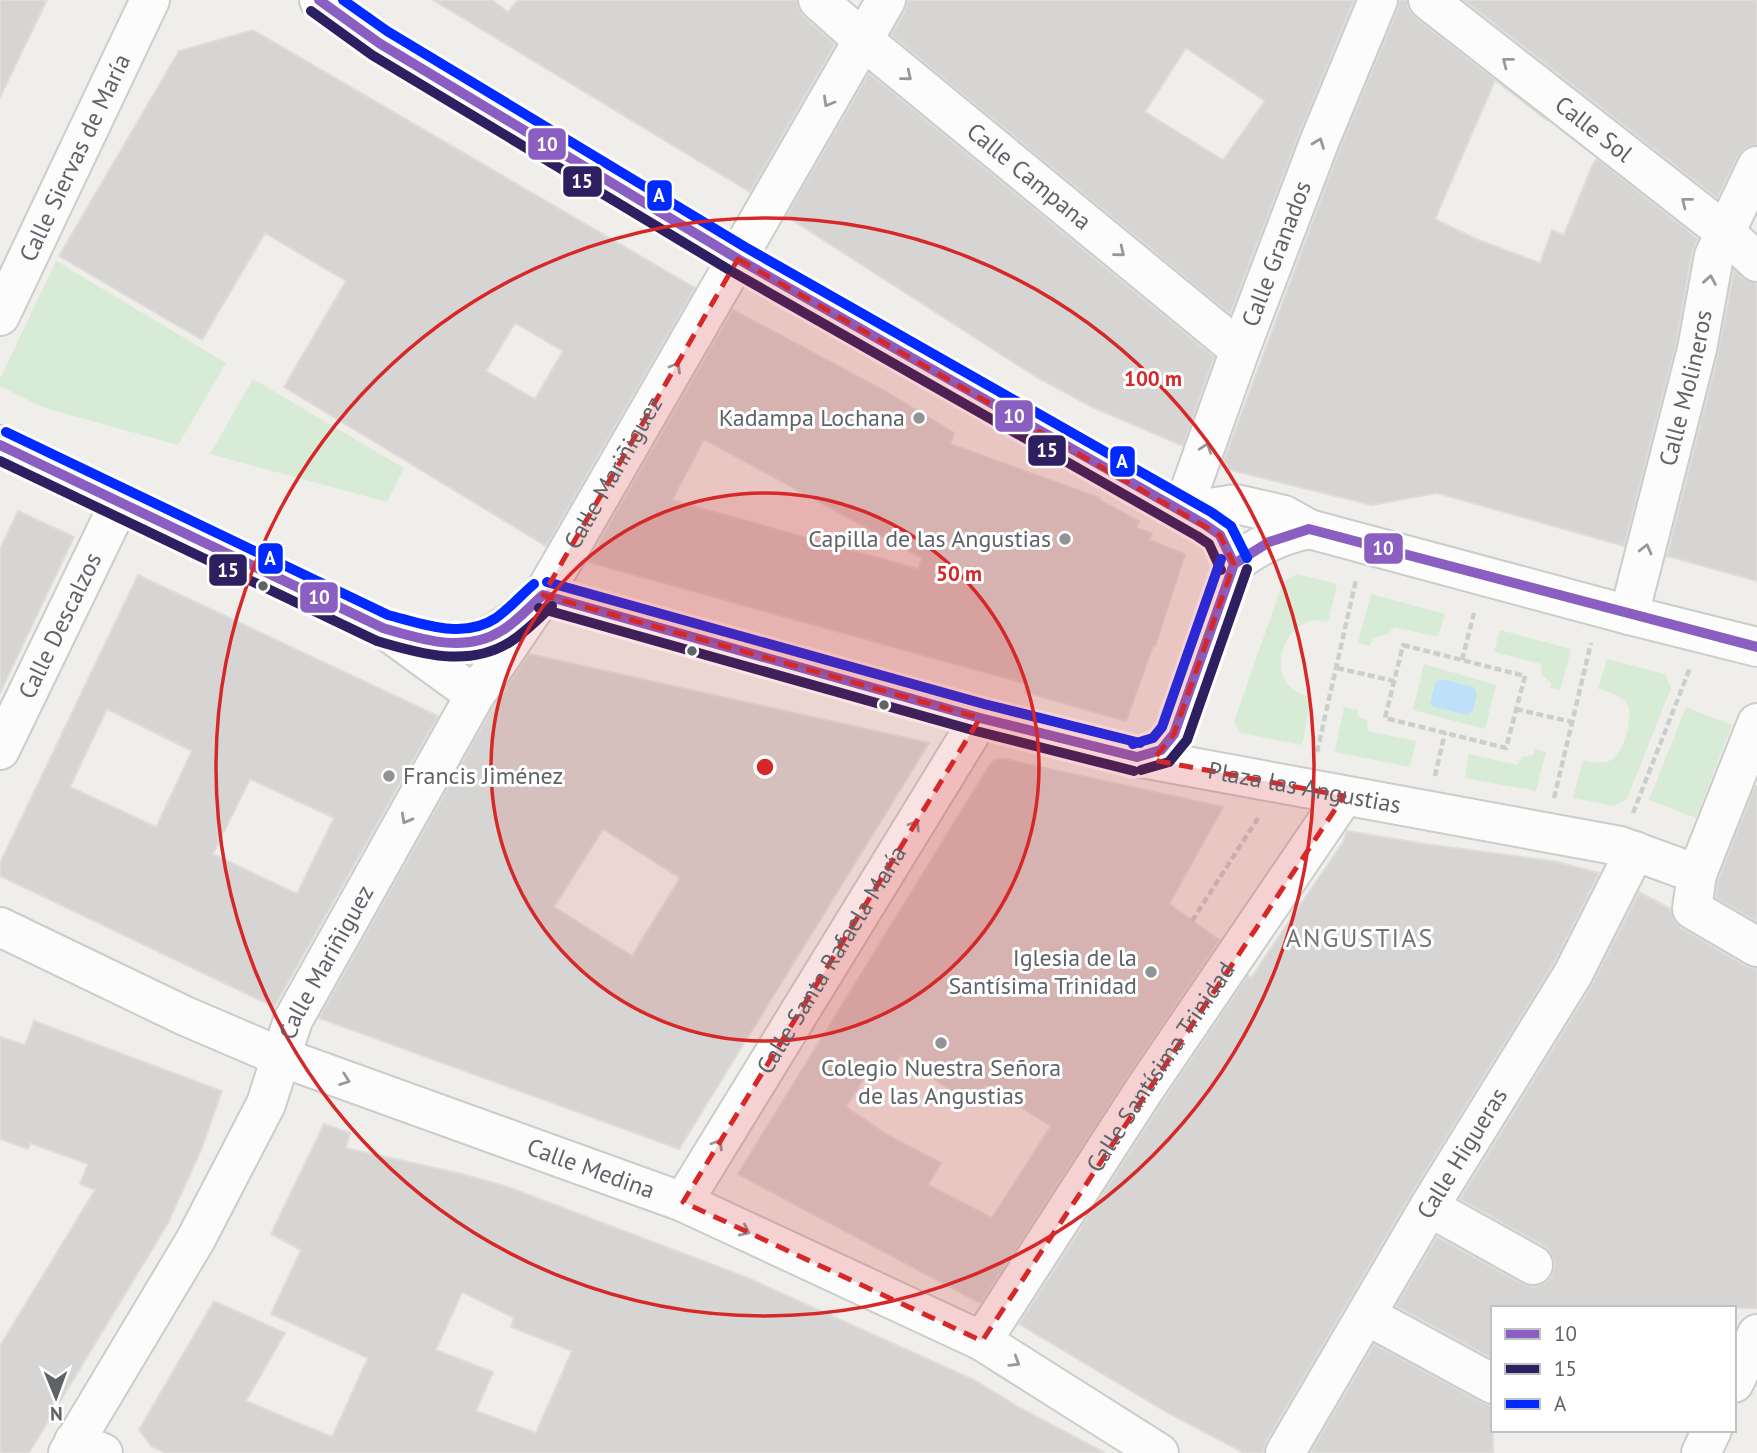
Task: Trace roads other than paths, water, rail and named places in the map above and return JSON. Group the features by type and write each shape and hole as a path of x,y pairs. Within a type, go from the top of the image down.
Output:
{"street":[{"name":"Calle Siervas de María","path":"0,316 149,0"},
{"path":"318,0 379,43 738,259 1220,535 1234,564"},
{"name":"Calle Campana","path":"818,0 1240,350"},
{"name":"Calle Mariñiguez","path":"81,1449 196,1239 266,1104 293,1020 475,695 543,595 886,0"},
{"name":"Calle Granados","path":"1182,512 1320,139 1378,0"},
{"name":"Calle Sol","path":"1427,0 1725,232 1757,262"},
{"name":"Calle Molineros","path":"1629,615 1697,349 1714,256 1757,166"},
{"path":"0,445 383,628 475,695"},
{"name":"Calle Descalzos","path":"0,750 120,502"},
{"path":"1182,512 1236,504 1284,515 1309,529 1757,647"},
{"path":"1138,757 1161,750 1174,734 1234,564 1280,536 1309,529"},
{"path":"383,628 447,644 475,641 500,632 543,595"},
{"name":"Plaza las Angustias","path":"543,595 980,719 1138,757 1628,849 1697,874"},
{"name":"Calle Santa Rafaela María","path":"683,1202 980,719"},
{"path":"1757,723 1697,874 1692,909 1757,947"},
{"name":"Calle Santísima Trinidad","path":"982,1341 1144,1090 1344,796"},
{"name":"Calle Higueras","path":"1285,1453 1429,1207 1573,974 1628,849"},
{"name":"Calle Medina","path":"0,927 185,1016 281,1057 683,1202 982,1341 1158,1453"},
{"path":"1429,1207 1533,1265"},
{"path":"1366,1315 1491,1383"},
{"path":"1736,1379 1757,1334"},
{"path":"1701,1453 1711,1432"}],"water":[{"path":"1441,679 1474,687 1477,694 1473,711 1467,715 1434,707 1430,703 1435,683"}],"place":[{"name":"Kadampa Lochana","path":"919,418"},
{"name":"Capilla de las Angustias","path":"1065,539"},
{"name":"Francis Jiménez","path":"389,776"},
{"name":"Iglesia de la Santísima Trinidad","path":"1151,972"},
{"name":"Colegio Nuestra Señora de las Angustias","path":"941,1043"}],"district":[{"name":"ANGUSTIAS","path":"1360,938"}]}
